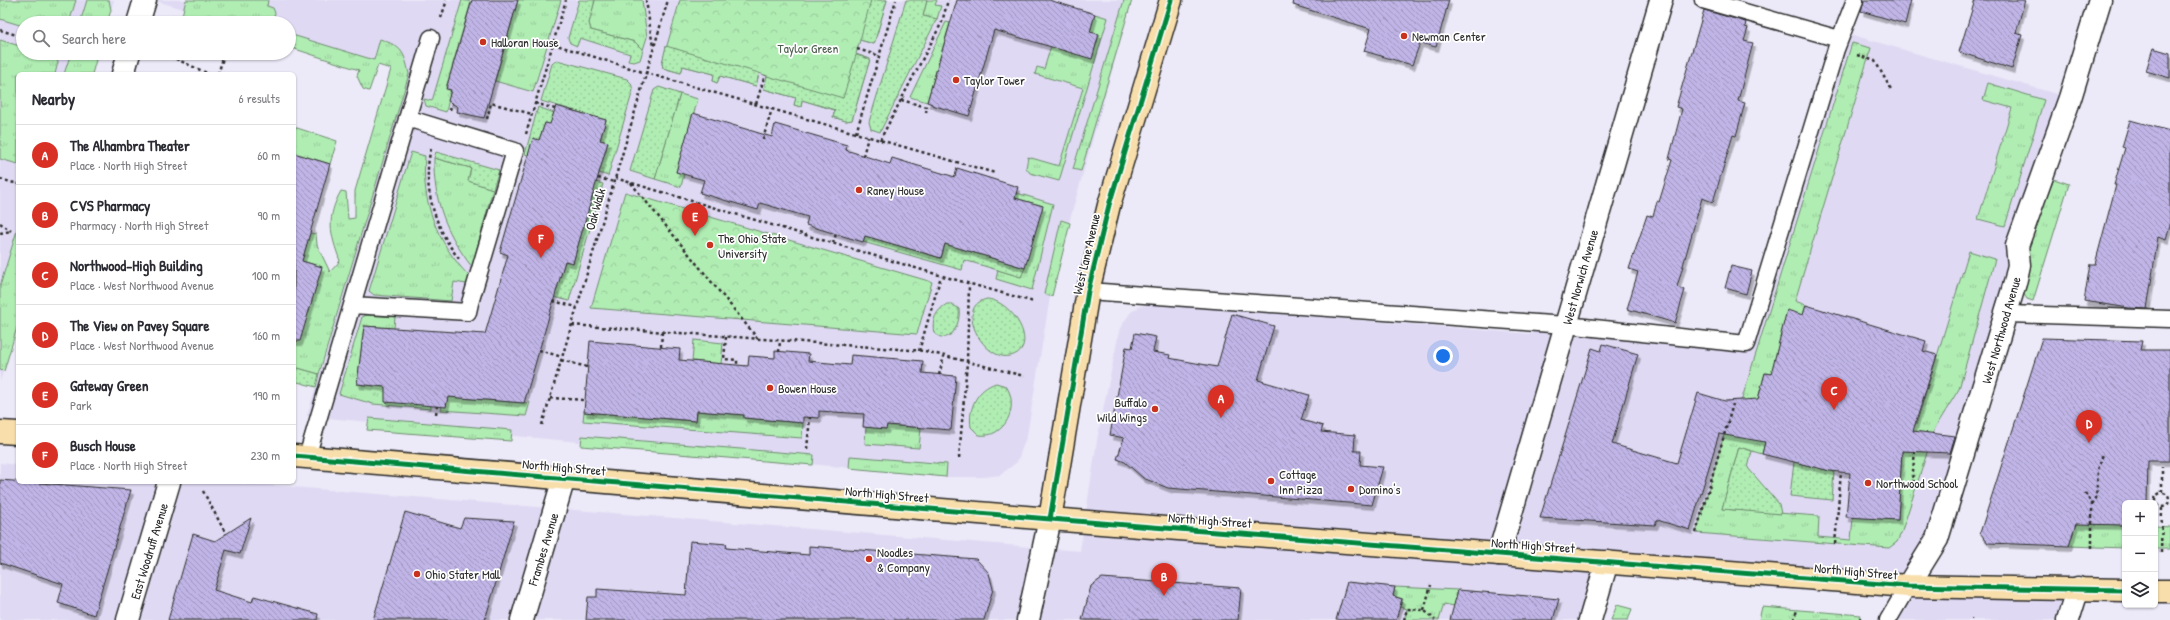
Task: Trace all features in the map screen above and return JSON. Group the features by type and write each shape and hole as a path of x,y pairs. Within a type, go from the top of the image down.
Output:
{"main road":[{"name":"West Lane Avenue","path":"1050,519 1088,291 1109,205 1171,0"},
{"name":"North High Street","path":"301,456 1050,519 1908,586 2122,590"},
{"path":"2158,590 2170,591"}],"street":[{"path":"140,16 145,0"},
{"name":"West Norwich Avenue","path":"1498,554 1662,0"},
{"name":"West Northwood Avenue","path":"1908,586 1937,538 2007,314 2019,265 2017,246 2070,98 2100,0"},
{"path":"124,72 127,60"},
{"name":"Frambes Avenue","path":"522,620 564,478"},
{"name":"East Woodruff Avenue","path":"128,620 168,484"},
{"path":"1028,620 1050,519"},
{"path":"1590,620 1607,562"},
{"path":"2068,620 2078,588"}],"lane":[{"path":"1703,0 1838,44"},
{"path":"1088,291 1566,326 1746,344 1838,44 1855,0"},
{"path":"301,456 352,305 431,38"},
{"path":"352,305 468,312 478,279 515,150 407,118"},
{"path":"2007,314 2170,319"},
{"path":"1888,620 1908,586"}],"path":[{"path":"515,150 526,134 566,0"},
{"path":"646,0 653,49"},
{"path":"856,133 896,0"},
{"path":"880,140 942,22 948,0"},
{"path":"0,30 16,35"},
{"path":"553,44 646,73 995,173"},
{"path":"1838,44 1875,61 1892,91"},
{"path":"858,49 880,56"},
{"path":"178,60 205,72"},
{"path":"219,72 222,60"},
{"path":"756,104 764,75"},
{"path":"901,100 927,107 926,112"},
{"path":"481,140 491,103 532,114"},
{"path":"535,103 555,109"},
{"path":"763,139 772,109"},
{"path":"437,127 429,156 429,181 432,204 439,225 453,251 478,279"},
{"path":"863,156 868,137"},
{"path":"598,178 614,182"},
{"path":"615,178 941,276 1034,302"},
{"path":"0,179 16,183"},
{"path":"631,183 758,339"},
{"path":"0,223 11,231 0,233"},
{"path":"833,244 836,234"},
{"path":"919,351 941,276"},
{"path":"959,458 967,362 969,284"},
{"path":"553,301 577,307"},
{"path":"572,325 919,351 1024,376"},
{"path":"661,347 662,332"},
{"path":"726,337 724,359 737,360 737,365"},
{"path":"779,352 780,341"},
{"path":"539,350 587,367"},
{"path":"939,375 944,356"},
{"path":"550,398 585,400"},
{"path":"1696,533 1733,404"},
{"path":"436,414 437,406"},
{"path":"807,448 810,417"},
{"path":"1915,451 1912,481 1918,482"},
{"path":"2092,504 2096,499 2098,470 2103,454"},
{"path":"2162,467 2162,492"},
{"path":"1835,544 1841,472"},
{"path":"203,491 226,534"},
{"path":"2162,492 2168,495 2169,500 2168,504 2162,507 2157,506 2154,501 2155,496 2162,492"},
{"path":"2085,493 2092,504 2092,551"},
{"path":"2161,553 2162,507"},
{"path":"1424,610 1431,585"},
{"path":"1404,620 1407,609 1424,610 1435,620"},
{"path":"1794,620 1797,610"},
{"path":"1860,620 1861,615"}],"shaded area":[{"path":"0,0 114,0 109,16 16,16 16,60 96,60 93,72 16,72 16,330 0,381"},
{"name":"The Ohio State University","path":"153,0 1132,0 1053,279 1027,435 1017,462 1000,475 984,477 946,477 307,416 409,74 296,42 296,16 207,16"},
{"path":"1842,32 2070,98 1993,359 1908,585 2078,588 2068,620 1888,620 1908,586 1608,562 1590,620 0,620 0,463 16,465 16,484 255,484 1080,551 1098,435 1120,328 1131,312 1139,307 1153,304 1532,334 1542,324 1746,344"}],"green space":[{"path":"0,0 76,0 71,16 16,16 16,24 0,19"},
{"path":"87,0 109,0 111,10 109,16 82,16"},
{"path":"186,0 268,0 267,6 273,8 275,13 274,16 182,16"},
{"path":"462,0 471,2 446,88 451,90 446,112 426,106 424,99 432,101"},
{"path":"518,0 561,0 533,92 495,81"},
{"path":"579,0 595,0 589,23 591,30 635,42 643,50 640,60 634,62 628,61 630,54 580,38 577,46 570,43 568,38"},
{"path":"595,0 642,0 647,37 643,50 635,42 591,30 589,23"},
{"name":"Taylor Green","path":"680,0 887,0 874,44 860,40 856,54 870,59 852,120 846,121 833,117 835,110 802,100 801,107 794,105 796,98 764,89 767,76 759,73 756,86 720,76 717,83 713,81 714,74 683,66 681,73 663,68 662,63"},
{"path":"871,0 887,0 874,44 860,40"},
{"path":"906,0 927,0 923,16 937,19 880,132 871,129 869,122"},
{"path":"927,0 937,0 935,5 941,6 937,19 923,16"},
{"path":"1124,0 1132,0 1081,171 1073,169"},
{"path":"1095,14 1108,18 1059,181 1030,173 1026,168 1028,157 1059,166 1083,88 1035,74 1037,67 1044,69 1051,46 1092,58 1099,35 1090,32"},
{"path":"946,22 950,23 927,102 910,97"},
{"path":"296,36 374,60 380,39 393,45 401,51 409,74 319,374 296,368 296,330 302,332 322,267 302,261 310,233 316,234 317,245 330,272 340,261 332,234 331,218 333,209 341,191 346,192 348,219 355,218 355,191 391,69 378,65 369,91 363,89 357,76 359,70 296,49"},
{"path":"0,40 16,45 16,60 57,60 58,62 56,72 16,72 16,163 0,159"},
{"path":"1852,43 1871,48 1795,301 1806,305 1803,315 1787,311 1771,374 1765,373 1758,399 1765,442 1762,454 1739,447 1722,509 1819,516 1818,537 1851,540 1853,517 1898,520 1902,451 1927,452 1902,531 1897,542 1889,548 1696,533 1730,414 1740,405"},
{"path":"666,46 759,73 756,86 720,76 717,83 713,81 714,74 683,66 681,73 663,68 662,63"},
{"path":"856,55 870,59 852,120 846,121 833,117 835,110 802,100 801,107 794,105 796,98 764,89 767,76 843,98"},
{"path":"69,60 96,60 93,72 65,72"},
{"path":"557,60 627,79 631,83 633,90 608,176 599,173 608,142 600,140 606,120 541,101 552,64"},
{"path":"1988,83 2044,100 2005,226 1978,219 2012,108 1983,100"},
{"path":"659,87 680,94 655,179 630,171 654,90"},
{"path":"680,94 698,99 676,172 684,174 681,187 655,179"},
{"path":"538,107 554,113 551,125 545,123 539,140 528,155 525,154"},
{"path":"296,128 337,141 330,164 296,154"},
{"path":"411,152 425,156 424,173 426,190 434,221 448,250 469,276 467,284 454,282 451,301 374,295 369,291"},
{"path":"436,152 499,170 493,189 468,181 471,168 434,158"},
{"path":"434,158 471,168 469,181 493,189 472,267 455,242 443,216 436,188"},
{"path":"2054,179 2069,184 2033,301 2027,299 2023,293 2024,251"},
{"path":"596,182 603,184 569,301 554,297 565,261 573,263"},
{"path":"625,192 932,282 917,334 591,308"},
{"path":"1017,193 1053,204 1032,290 996,279 998,270 1021,277 1043,206 1015,198"},
{"path":"1061,220 1070,223 1052,296 1044,294"},
{"path":"16,234 16,331 4,371 0,370 0,286"},
{"path":"865,236 941,258 945,244 1025,268 1021,277 964,260 962,270 863,242"},
{"path":"1969,251 1995,259 1959,389 1935,428 1928,449 1930,434 1899,430 1902,421 1916,425"},
{"path":"987,299 997,302 1014,316 1023,335 1023,344 1019,352 1010,356 1000,356 991,351 982,342 972,322 973,312 977,304"},
{"path":"947,304 952,304 959,309 958,321 953,332 949,336 940,337 934,333 933,324 937,313"},
{"path":"367,315 395,317 394,328 364,326 357,384 385,387 431,406 431,409 373,404 339,394 362,317"},
{"path":"694,340 723,343 721,364 692,361"},
{"path":"296,368 319,374 316,387 296,382"},
{"path":"996,383 1006,386 1010,394 1011,403 1008,420 1003,427 996,432 988,435 979,435 971,427 970,420 973,406 975,400 984,390"},
{"path":"448,397 524,403 530,402 526,416 441,410 442,406 446,406"},
{"path":"697,411 744,415 744,418 803,423 802,438 583,421 584,412 696,421"},
{"path":"369,418 512,430 511,441 367,430"},
{"path":"887,425 921,428 919,448 865,444 866,427 886,429"},
{"path":"582,436 814,455 813,465 581,446"},
{"path":"1739,447 1752,451 1748,468 1779,504 1781,514 1722,509"},
{"path":"850,456 947,464 946,477 849,468"},
{"path":"1794,462 1834,472 1832,500 1790,496"},
{"path":"2080,509 2106,524 2122,525 2122,548 2069,546"},
{"path":"2158,526 2170,527 2170,549 2158,549"},
{"path":"1395,587 1458,590 1454,606 1444,604 1439,620 1404,620 1407,609 1400,607 1403,599 1393,596"},
{"path":"1617,605 1632,609 1628,620 1611,620"},
{"path":"1762,607 1861,615 1860,620 1759,620"}],"building":[{"name":"Halloran House","path":"472,0 518,0 484,118 457,112 458,107 448,101 451,90 446,89"},
{"name":"Taylor Tower","path":"957,0 1049,0 1095,14 1090,32 1099,34 1092,59 994,30 969,116 932,105 927,102"},
{"name":"Newman Center","path":"1294,0 1449,0 1436,47 1420,43 1412,65 1364,51 1371,29 1293,5"},
{"path":"1864,0 1911,0 1905,24 1861,11"},
{"path":"1975,0 2025,0 2016,33 2022,35 2012,69 1959,52"},
{"path":"1704,10 1746,22 1745,27 1748,28 1744,41 1753,43 1738,101 1745,103 1736,136 1733,135 1713,202 1702,198 1677,287 1685,290 1675,323 1627,309 1638,272 1629,269 1647,215 1653,217 1657,201 1659,202 1672,160 1669,159 1682,109 1676,107"},
{"path":"2153,48 2170,53 2170,78 2146,71"},
{"path":"556,106 606,120 600,140 608,142 573,263 565,261 524,403 448,397 446,407 385,402 385,387 357,384 364,326 485,334 508,255 500,252 533,138 539,140 545,123 550,124"},
{"name":"Raney House","path":"693,113 772,137 775,124 847,145 846,150 890,164 892,158 955,177 957,168 1018,187 1015,198 1043,206 1025,268 945,244 941,258 865,236 863,242 806,225 808,217 760,203 758,210 700,193 704,180 676,172"},
{"path":"2130,120 2170,131 2170,226 2166,240 2158,237 2147,309 2129,308 2084,301 2090,264 2095,264 2116,185 2114,185 2125,148 2122,147"},
{"path":"296,154 330,164 302,261 322,267 300,341 296,341"},
{"path":"1731,266 1752,271 1746,294 1725,288"},
{"path":"1806,305 1926,341 1923,351 1937,355 1913,431 1955,436 1950,453 1902,451 1898,520 1846,517 1850,473 1830,471 1762,454 1765,442 1719,434 1690,530 1657,520 1655,525 1540,518 1592,348 1601,351 1603,344 1638,354 1612,444 1677,463 1698,393 1725,401 1758,399 1765,373 1771,374 1787,310 1803,315"},
{"path":"1232,314 1274,326 1258,380 1309,395 1301,420 1323,426 1321,432 1355,435 1354,451 1361,451 1360,465 1383,467 1372,505 1168,488 1143,478 1125,462 1117,459 1124,438 1110,435 1126,347 1132,348 1135,333 1156,337 1153,352 1170,355 1169,358 1217,367"},
{"path":"2042,338 2142,341 2140,350 2170,350 2170,461 2148,461 2147,500 2122,500 2122,525 2076,524 2069,546 1988,543 1980,533"},
{"name":"Bowen House","path":"590,341 680,349 679,360 748,366 749,356 775,358 775,351 809,354 808,361 850,365 851,355 923,361 922,373 956,376 951,430 887,425 886,429 863,427 864,414 819,411 819,418 803,417 803,423 744,418 744,415 697,411 696,421 584,412"},
{"path":"0,480 16,481 16,484 52,484 131,490 94,615 58,603 63,584 0,563"},
{"path":"405,512 460,528 464,518 514,521 485,620 373,620"},
{"path":"251,518 240,554 226,550 214,590 252,602 254,596 318,614 317,620 168,620 193,534 215,541"},
{"path":"690,541 727,544 726,548 809,555 809,546 976,559 989,573 993,589 984,620 586,620 588,597 597,597 597,589 686,595"},
{"path":"1102,578 1241,588 1238,620 1082,620 1091,586"},
{"path":"1347,582 1395,587 1393,596 1402,599 1396,620 1336,620"},
{"path":"1458,590 1559,599 1553,620 1450,620"}],"cycle path":[{"path":"1050,519 1088,291 1109,205 1171,0"},
{"path":"296,456 1050,519 1908,586 2122,590"}],"place":[{"name":"Newman Center","path":"1404,36"},
{"name":"Halloran House","path":"483,42"},
{"name":"Taylor Tower","path":"956,80"},
{"name":"Raney House","path":"859,190"},
{"name":"Gateway Green","path":"695,236"},
{"name":"The Ohio State University","path":"710,245"},
{"name":"Busch House","path":"541,258"},
{"name":"Bowen House","path":"770,388"},
{"name":"Buffalo Wild Wings","path":"1155,409"},
{"name":"Northwood-High Building","path":"1834,410"},
{"name":"The Alhambra Theater","path":"1221,418"},
{"name":"The View on Pavey Square","path":"2089,443"},
{"name":"Cottage Inn Pizza","path":"1271,481"},
{"name":"Northwood School","path":"1868,483"},
{"name":"Domino's","path":"1351,489"},
{"name":"Noodles & Company","path":"869,559"},
{"name":"Ohio Stater Mall","path":"417,574"},
{"name":"CVS Pharmacy","path":"1164,596"}]}
